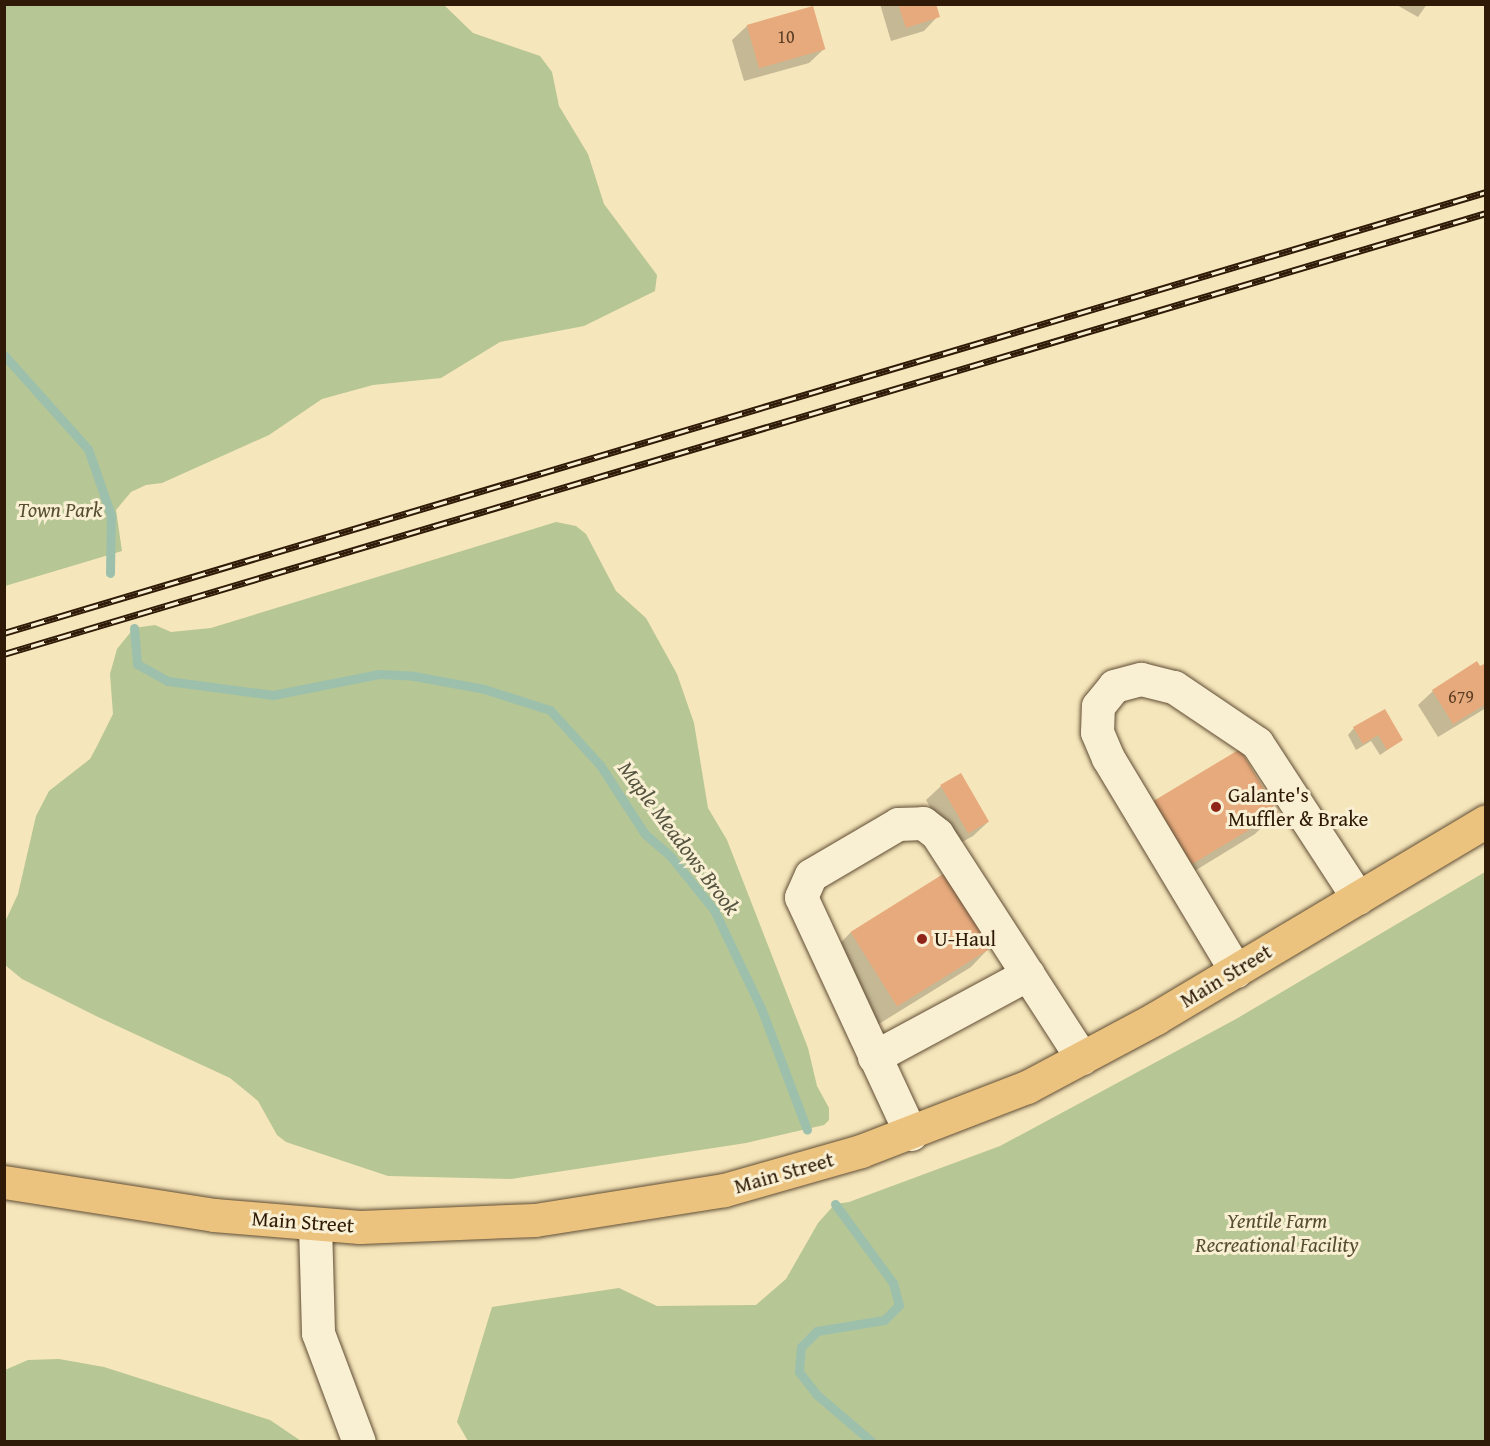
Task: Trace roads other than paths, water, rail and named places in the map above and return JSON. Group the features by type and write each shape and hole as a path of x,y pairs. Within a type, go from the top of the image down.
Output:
{"main road":[{"name":"Main Street","path":"4,1182 214,1215 315,1225 477,1224 627,1208 786,1174 911,1134 1027,1087 1082,1059 1236,971 1485,821"}],"lane":[{"path":"1236,971 1108,758 1097,732 1098,706 1114,686 1140,679 1174,687 1257,743 1358,898"},
{"path":"911,1134 801,897 811,874 898,824 917,821 933,830 1082,1059"},
{"path":"874,1057 1028,974"},
{"path":"315,1225 318,1333 359,1442"}],"waterway":[{"name":"Maple Meadows Brook","path":"4,355 88,449 111,515 110,573"},
{"name":"Maple Meadows Brook","path":"134,628 137,664 168,681 273,695 379,674 414,676 484,689 550,710 600,765 645,834 671,857 714,910 761,1008 807,1130"},
{"name":"Maple Meadows Brook","path":"835,1204 893,1283 899,1305 884,1320 817,1331 801,1347 799,1372 816,1394 872,1442"}],"railway":[{"path":"4,633 1486,192"},
{"path":"4,654 1486,213"}],"place":[{"name":"Galante's Muffler & Brake","path":"1216,807"},
{"name":"U-Haul","path":"922,939"}],"park label":[{"name":"Town Park","path":"60,510"},
{"name":"Yentile Farm Recreational Facility","path":"1277,1233"}]}
